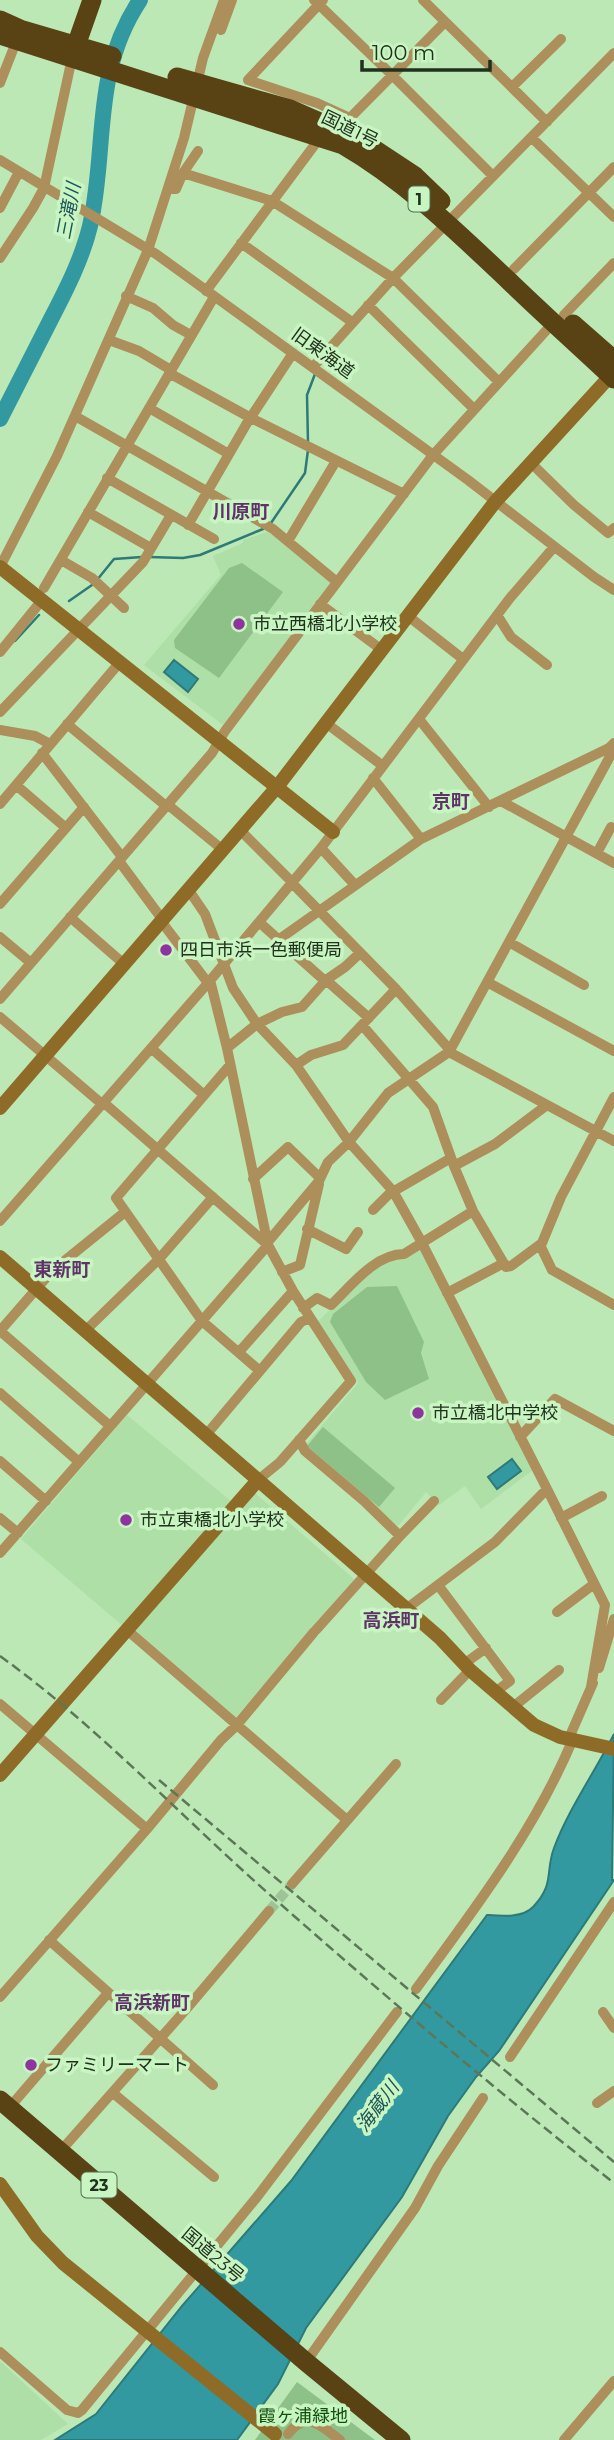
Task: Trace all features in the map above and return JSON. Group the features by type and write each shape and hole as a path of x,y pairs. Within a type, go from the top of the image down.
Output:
{"highway":[{"path":"74,51 92,0"},
{"name":"国道1号","path":"0,20 74,51 189,88 336,128 343,145 370,160 514,269 558,319"},
{"name":"国道1号","path":"8,38 74,51"},
{"name":"国道1号","path":"451,219 613,372"},
{"name":"国道23号","path":"6,2105 301,2362 383,2440"},
{"name":"国道23号","path":"301,2362 401,2440"}],"street":[{"path":"204,58 224,0"},
{"path":"232,0 219,33 189,88 169,188 148,250 57,456 0,567 333,832"},
{"path":"423,0 547,121"},
{"path":"336,128 317,103 248,80 319,2 493,176"},
{"path":"44,588 191,335 210,294 241,243 272,201 336,128 445,22"},
{"path":"0,83 8,38"},
{"path":"512,87 561,39"},
{"path":"0,258 47,190 74,51"},
{"path":"313,367 393,278 614,52"},
{"path":"531,138 614,217"},
{"path":"169,188 176,190 183,173 198,151"},
{"name":"旧東海道","path":"0,160 148,250 313,367 614,590"},
{"path":"514,269 614,167"},
{"path":"0,208 19,172"},
{"path":"183,173 272,201 393,278 499,382"},
{"path":"241,243 352,322"},
{"path":"0,999 212,753 433,455 558,319 614,263"},
{"path":"126,296 153,308 173,325 191,335"},
{"path":"368,305 474,409"},
{"path":"109,340 139,351 251,418 404,495"},
{"path":"188,524 293,353"},
{"path":"0,1108 277,787 495,502 613,372"},
{"path":"149,408 229,454"},
{"path":"75,416 268,526 337,582"},
{"path":"288,541 336,461"},
{"path":"530,462 584,514 608,533 614,528"},
{"path":"107,478 214,539"},
{"path":"88,512 150,550"},
{"path":"0,712 143,562 171,515"},
{"path":"0,1221 209,982 321,848 497,615 554,547"},
{"path":"61,560 95,580 124,608"},
{"path":"320,604 382,650"},
{"path":"0,652 38,605"},
{"path":"497,615 511,637 547,665"},
{"path":"408,616 463,659"},
{"path":"0,804 120,662"},
{"path":"419,719 489,807"},
{"path":"326,723 383,766"},
{"path":"67,724 223,850"},
{"path":"0,730 35,736 50,744"},
{"path":"278,940 421,839 609,748 614,743"},
{"path":"282,1272 300,1265 320,1180 328,1162 349,1142 388,1093 449,1051 614,750"},
{"path":"0,1775 258,1480 280,1462 351,1381 293,1291 267,1244 230,1065 209,982 161,920 84,807 42,753"},
{"path":"373,778 421,839"},
{"path":"16,785 66,828"},
{"path":"502,801 614,863"},
{"path":"0,904 84,807"},
{"path":"597,853 611,827"},
{"path":"240,830 396,989 449,1051 614,1141"},
{"path":"321,848 355,885"},
{"path":"188,889 205,914 233,988 257,1024 296,1065 349,1142 393,1191 562,1518 605,1609 591,1687"},
{"path":"71,918 124,964"},
{"path":"258,922 326,980 365,1021 433,1107 473,1211 506,1267 540,1245 561,1197 614,1097"},
{"path":"0,937 31,963"},
{"path":"509,942 584,985"},
{"path":"226,1048 257,1024 282,1012 302,1007 326,980 360,953"},
{"path":"487,982 614,1051"},
{"path":"296,1065 311,1055 343,1045 396,989"},
{"path":"0,1017 267,1244"},
{"path":"151,1048 205,1095"},
{"path":"230,1065 116,1198 202,1321 260,1371"},
{"path":"373,1210 393,1191 495,1144 547,1105"},
{"path":"253,1179 288,1147 320,1180"},
{"path":"0,1553 202,1321 320,1180"},
{"path":"86,1330 159,1259 213,1198"},
{"path":"206,1435 301,1322 317,1298 331,1305 366,1271 391,1254 404,1254 473,1211"},
{"path":"110,1426 0,1331 52,1271 125,1212"},
{"path":"307,1229 346,1249 358,1232"},
{"path":"540,1245 552,1270 614,1305"},
{"path":"0,1256 440,1638 467,1667 513,1707 544,1731 614,1749"},
{"path":"447,1293 504,1263"},
{"path":"239,1352 293,1291"},
{"path":"0,1393 79,1462"},
{"path":"520,1437 555,1399 614,1431"},
{"path":"299,1440 305,1451 400,1536"},
{"path":"0,1461 46,1501"},
{"path":"406,1609 495,1542 547,1489"},
{"path":"562,1518 602,1496"},
{"path":"0,1997 315,1631 434,1501"},
{"path":"0,1518 18,1533"},
{"path":"558,1612 594,1584"},
{"path":"438,1585 509,1681 495,1692"},
{"path":"416,1989 513,1853 546,1794 573,1739 614,1619"},
{"path":"127,1630 347,1820"},
{"path":"441,1700 486,1648"},
{"path":"513,1707 559,1671"},
{"path":"0,1704 147,1829"},
{"path":"292,1884 396,1764"},
{"path":"510,2057 614,1902"},
{"path":"65,2146 269,1911"},
{"path":"49,1940 213,2085"},
{"path":"108,1993 6,2105 65,2146 198,2272"},
{"path":"0,2352 67,2410 78,2413 198,2272 397,2012"},
{"path":"603,2012 614,2028"},
{"path":"597,2103 614,2091"},
{"path":"113,2093 214,2177"},
{"path":"301,2362 415,2208 438,2166 483,2098"},
{"path":"0,2184 37,2236 55,2256 283,2437 298,2424 309,2420 340,2440"},
{"path":"564,2440 614,2381"},
{"path":"369,2414 408,2440"}],"shaded area":[{"name":"市立西橋北小学校","path":"267,532 278,538 331,583 223,725 144,665 221,575 213,556 243,543 243,540"},
{"name":"市立橋北中学校","path":"420,1249 533,1470 481,1509 465,1486 439,1505 426,1492 398,1526 307,1448 307,1443 358,1383 316,1323 366,1276 392,1259"},
{"name":"市立東橋北小学校","path":"127,1415 232,1502 124,1627 21,1539"},
{"path":"254,1492 355,1580 235,1718 134,1629"},
{"path":"0,2361 68,2424 41,2440 0,2440"}],"green space":[{"path":"242,563 283,592 219,678 175,648 174,640 229,568"},
{"path":"397,1286 424,1342 421,1353 429,1379 385,1400 366,1382 330,1322 333,1314 367,1287"},
{"path":"323,1427 395,1488 379,1507 307,1446"},
{"name":"霞ヶ浦緑地","path":"297,2382 375,2440 255,2440"}],"water":[{"path":"174,660 198,679 188,692 164,672"},
{"path":"512,1459 521,1471 497,1489 488,1477"},
{"name":"海蔵川","path":"614,1734 614,1880 499,2051 448,2116 402,2197 306,2328 278,2384 237,2440 55,2440 96,2414 182,2306 291,2181 487,1915 512,1916 524,1913 540,1899 547,1885 551,1856 560,1833"}],"waterway":[{"name":"三滝川","path":"0,419 83,250 95,196 107,83 114,55 140,0"},
{"path":"308,443 307,395 315,374"},
{"path":"271,523 305,473 308,450"},
{"path":"149,557 183,558 200,555 263,529"},
{"path":"97,580 114,559 142,557"},
{"path":"69,601 92,585"},
{"path":"15,641 39,615"}],"tunnel":[{"path":"269,1911 292,1884"}],"railway":[{"path":"0,1656 72,1713 242,1870 360,1973 486,2080 614,2183"},
{"path":"159,1780 614,2162"}],"place":[{"name":"市立西橋北小学校","path":"239,624"},
{"name":"四日市浜一色郵便局","path":"166,950"},
{"name":"市立橋北中学校","path":"418,1413"},
{"name":"市立東橋北小学校","path":"126,1520"},
{"name":"ファミリーマート","path":"31,2065"}],"district":[{"name":"川原町","path":"241,511"},
{"name":"京町","path":"451,801"},
{"name":"東新町","path":"62,1269"},
{"name":"高浜町","path":"391,1620"},
{"name":"高浜新町","path":"152,2002"}]}
